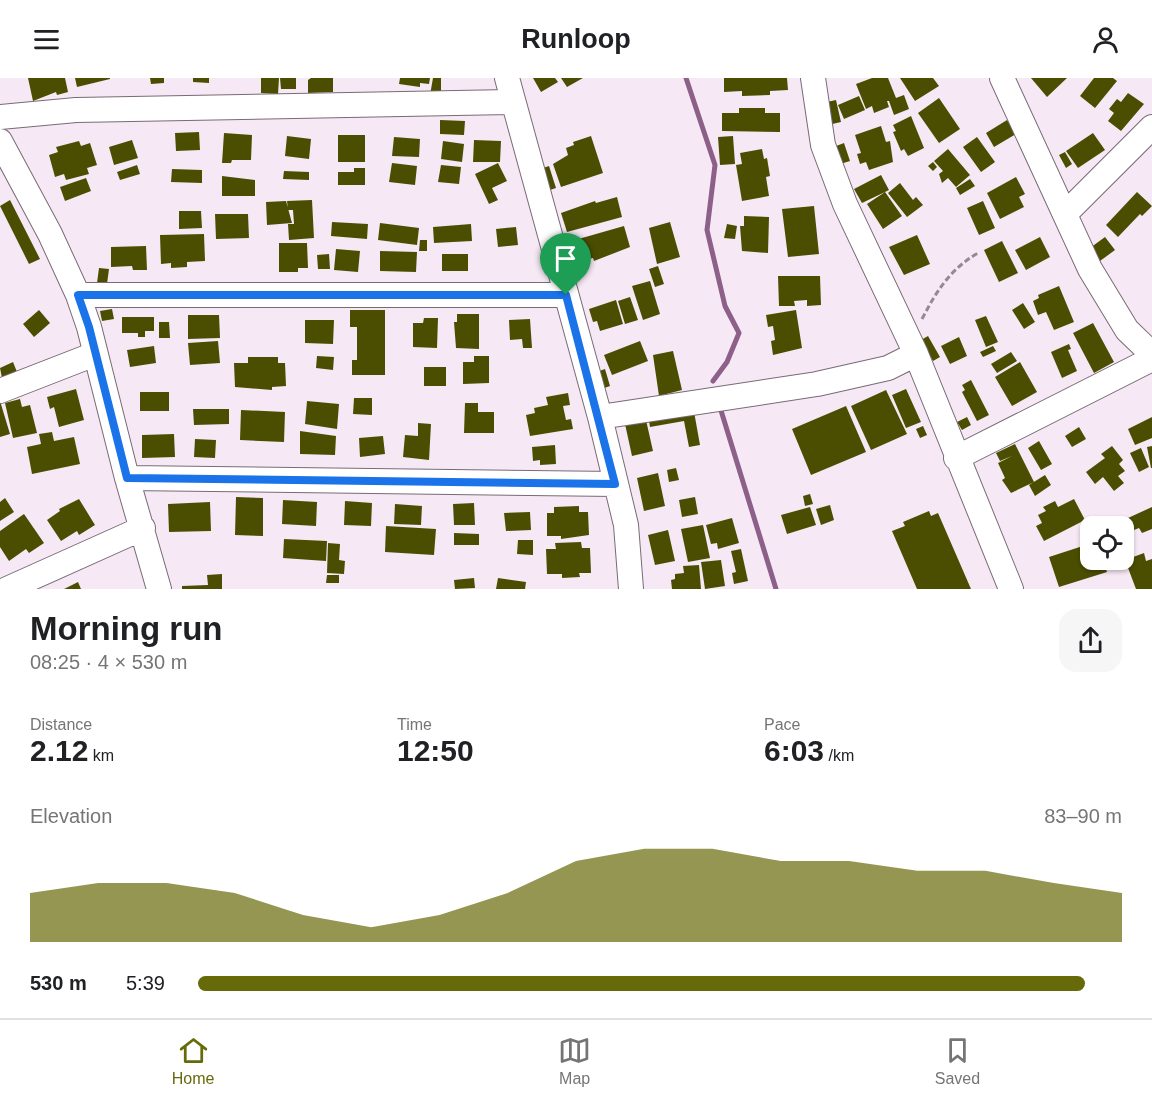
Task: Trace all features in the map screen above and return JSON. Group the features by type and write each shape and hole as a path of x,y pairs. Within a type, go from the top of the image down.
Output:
{"street":[{"path":"507,78 600,417 626,525 631,589"},
{"path":"813,78 823,145 845,204 913,348 1011,589"},
{"path":"956,458 1152,356 1141,347 1112,308 1090,269 1002,78"},
{"path":"0,117 76,110 513,102"},
{"path":"1065,214 1152,127"},
{"path":"0,141 7,172 50,234 78,295 159,589"},
{"path":"78,295 566,295"},
{"path":"600,417 816,384 888,368 913,348"},
{"path":"0,391 95,354"},
{"path":"127,478 615,484"},
{"path":"7,589 143,528"}],"path":[{"path":"913,348 938,288 961,263 978,253"}],"building":[{"path":"28,78 65,78 68,92 57,95 56,92 33,101"},
{"path":"75,78 110,78 110,79 77,87"},
{"path":"150,78 164,78 164,83 151,84"},
{"path":"193,78 209,78 209,83 193,82"},
{"path":"261,78 279,78 278,94 261,93"},
{"path":"280,78 296,78 296,89 281,89"},
{"path":"333,78 333,92 308,93 308,80"},
{"path":"400,78 430,78 429,84 420,83 420,87 399,84"},
{"path":"433,78 441,78 441,95 430,95"},
{"path":"533,78 555,78 558,82 541,92"},
{"path":"561,78 583,78 567,87"},
{"path":"724,78 787,78 788,90 770,91 770,95 742,96 742,91 724,92"},
{"path":"872,78 888,78 896,98 904,95 909,109 894,115 887,101 889,107 874,113 872,106 866,109 856,84"},
{"path":"900,78 933,78 939,86 915,101"},
{"path":"1031,78 1067,78 1047,97"},
{"path":"1094,78 1113,78 1117,81 1095,108 1080,96"},
{"path":"1128,93 1144,104 1121,131 1108,121 1114,113 1109,109 1117,99 1121,102"},
{"path":"859,96 865,110 844,119 838,105"},
{"path":"939,98 960,129 939,143 918,113"},
{"path":"836,100 841,122 828,125 822,103"},
{"path":"739,108 765,108 765,113 780,113 780,132 722,131 722,113 739,113"},
{"path":"911,116 924,148 908,156 904,149 901,151 893,132 896,131 893,125"},
{"path":"440,120 465,121 464,135 440,134"},
{"path":"1007,120 1016,134 994,147 986,133"},
{"path":"881,126 886,142 890,141 893,162 869,170 866,162 860,164 857,154 861,153 855,135"},
{"path":"199,132 200,150 176,151 175,133"},
{"path":"224,133 252,135 251,160 232,160 231,163 222,163"},
{"path":"1093,133 1105,150 1078,168 1066,151"},
{"path":"338,135 365,135 365,162 338,162"},
{"path":"287,136 311,139 309,159 285,156"},
{"path":"591,136 603,173 561,187 553,164 568,155 566,148 574,145 573,142"},
{"path":"733,136 735,164 720,165 718,137"},
{"path":"394,137 420,139 419,157 392,156"},
{"path":"977,137 995,162 981,172 963,147"},
{"path":"132,140 138,158 114,165 109,147"},
{"path":"474,140 501,141 500,162 473,162"},
{"path":"79,141 81,146 90,143 97,165 87,168 89,174 66,180 64,174 55,177 49,155 58,152 56,147"},
{"path":"443,141 464,144 462,162 441,159"},
{"path":"844,143 850,161 837,165 831,148"},
{"path":"762,149 764,159 767,158 770,176 766,177 769,196 742,201 736,165 742,164 740,153"},
{"path":"948,149 970,175 956,187 948,178 942,183 939,174 943,171 934,161"},
{"path":"1065,152 1072,164 1066,168 1059,155"},
{"path":"933,162 937,167 933,171 928,166"},
{"path":"392,163 417,166 415,185 389,182"},
{"path":"498,163 507,181 492,188 498,200 489,204 475,174"},
{"path":"137,165 140,174 120,180 117,172"},
{"path":"441,165 461,167 459,184 438,182"},
{"path":"549,166 556,188 547,191 540,169"},
{"path":"354,168 365,168 365,185 338,185 338,172 354,172"},
{"path":"172,169 202,170 202,183 171,182"},
{"path":"284,171 309,172 309,180 283,179"},
{"path":"881,175 889,190 862,203 854,189"},
{"path":"222,176 255,180 255,196 222,196"},
{"path":"1016,177 1025,194 1019,197 1024,207 1000,219 987,193"},
{"path":"86,178 91,191 65,201 60,187"},
{"path":"970,179 975,186 960,195 956,188"},
{"path":"900,183 913,200 916,197 923,205 907,217 888,193"},
{"path":"885,192 902,216 883,229 867,204"},
{"path":"1137,192 1152,206 1142,216 1140,214 1118,237 1106,225"},
{"path":"617,197 622,217 567,232 561,213 595,201 596,203"},
{"path":"10,200 40,259 29,264 0,206"},
{"path":"312,200 314,238 289,240 288,224 294,224 293,210 288,210 287,201"},
{"path":"286,201 292,223 267,225 266,202"},
{"path":"983,201 995,228 979,235 967,208"},
{"path":"814,206 819,254 788,257 782,209"},
{"path":"179,211 201,211 202,228 179,229"},
{"path":"215,214 248,214 249,238 216,239"},
{"path":"744,216 769,217 768,253 742,251 740,226 744,226"},
{"path":"332,222 368,224 367,239 331,236"},
{"path":"670,222 680,257 657,264 649,228"},
{"path":"380,223 419,228 417,245 378,240"},
{"path":"471,224 472,241 434,243 433,227"},
{"path":"727,224 737,226 735,239 724,238"},
{"path":"624,226 630,247 594,261 593,258 574,263 568,242"},
{"path":"516,227 518,245 498,247 496,229"},
{"path":"204,234 205,261 187,262 187,267 171,268 171,263 161,264 160,235"},
{"path":"917,235 930,264 904,275 889,247"},
{"path":"1040,237 1050,257 1026,270 1015,250"},
{"path":"1105,237 1115,250 1100,261 1090,248"},
{"path":"420,240 427,240 427,251 419,251"},
{"path":"1002,241 1018,273 999,282 984,250"},
{"path":"279,243 307,243 308,268 298,268 298,272 279,272"},
{"path":"146,246 147,270 133,270 132,266 111,267 111,247"},
{"path":"336,249 360,251 358,272 334,270"},
{"path":"380,251 417,252 416,272 380,271"},
{"path":"329,254 330,269 318,269 317,255"},
{"path":"442,254 468,254 468,271 442,271"},
{"path":"658,266 664,284 655,287 649,269"},
{"path":"99,268 109,269 107,284 97,283"},
{"path":"778,276 820,276 821,305 807,306 807,300 794,301 795,306 779,306"},
{"path":"650,281 660,314 643,320 632,286"},
{"path":"1059,286 1074,322 1054,330 1046,312 1038,315 1033,301 1039,298 1038,295"},
{"path":"630,297 638,320 625,324 618,301"},
{"path":"616,300 623,324 600,331 597,321 593,322 589,309"},
{"path":"1023,303 1035,322 1024,329 1012,310"},
{"path":"112,309 114,319 102,321 100,311"},
{"path":"39,310 50,323 34,337 23,324"},
{"path":"350,310 385,310 385,375 352,375 352,360 357,360 357,327 350,327"},
{"path":"796,310 802,348 773,355 771,341 775,340 773,326 768,327 766,315"},
{"path":"457,314 479,314 479,349 456,348 454,322 457,322"},
{"path":"188,315 219,315 220,338 188,339"},
{"path":"986,316 998,342 986,347 975,320"},
{"path":"122,317 154,317 154,331 145,331 145,337 138,337 138,333 122,333"},
{"path":"424,318 438,318 437,348 413,347 413,323 423,323"},
{"path":"530,319 532,348 523,348 522,339 510,340 509,320"},
{"path":"305,320 334,320 333,344 305,343"},
{"path":"159,322 169,322 170,338 159,338"},
{"path":"1093,323 1114,362 1094,373 1073,333"},
{"path":"928,336 940,357 933,361 921,340"},
{"path":"959,337 967,356 950,364 941,346"},
{"path":"218,341 220,363 190,365 188,343"},
{"path":"640,341 648,361 612,375 604,355"},
{"path":"1069,344 1071,349 1068,350 1077,371 1062,378 1051,352"},
{"path":"154,346 156,363 130,367 127,350"},
{"path":"993,346 996,351 983,357 980,352"},
{"path":"673,351 682,390 659,396 653,355"},
{"path":"1011,352 1017,361 997,373 991,364"},
{"path":"317,356 334,357 333,370 316,368"},
{"path":"474,356 489,356 489,383 463,384 463,362 474,362"},
{"path":"248,357 278,357 278,363 285,363 286,386 272,387 272,390 235,387 234,363 248,363"},
{"path":"13,362 17,372 2,378 0,368"},
{"path":"1020,362 1037,392 1012,406 995,377"},
{"path":"424,367 446,367 446,386 424,386"},
{"path":"605,369 610,386 599,390 594,373"},
{"path":"971,380 989,415 977,421 962,392 965,390 962,385"},
{"path":"76,389 84,420 59,427 54,407 50,409 47,397"},
{"path":"906,389 921,422 906,428 892,395"},
{"path":"886,390 907,434 871,450 851,406"},
{"path":"140,392 169,392 169,411 140,411"},
{"path":"568,393 570,405 563,406 566,420 571,419 573,429 530,436 526,415 535,413 534,408 548,405 546,397"},
{"path":"354,398 372,398 372,415 353,414"},
{"path":"20,399 22,407 30,405 37,433 13,438 5,403"},
{"path":"0,401 10,434 0,437"},
{"path":"307,401 339,404 337,429 305,424"},
{"path":"465,403 478,403 478,412 494,412 494,433 464,433"},
{"path":"693,406 700,445 689,447 684,421 650,427 648,415"},
{"path":"846,406 866,452 811,475 792,429"},
{"path":"193,409 229,409 229,424 194,425"},
{"path":"241,410 285,412 284,442 240,440"},
{"path":"967,417 971,425 962,430 957,422"},
{"path":"1152,417 1152,438 1135,445 1128,429"},
{"path":"646,420 653,451 632,456 625,424"},
{"path":"418,423 431,424 429,460 403,457 405,435 418,436"},
{"path":"923,426 927,435 920,438 916,429"},
{"path":"1079,427 1086,439 1072,447 1065,436"},
{"path":"300,431 336,436 335,455 300,454"},
{"path":"52,432 54,441 74,437 80,464 32,474 27,447 41,444 39,434"},
{"path":"174,434 175,457 142,458 142,435"},
{"path":"383,436 385,454 360,457 359,438"},
{"path":"195,439 216,440 215,458 194,457"},
{"path":"1039,441 1052,464 1041,470 1028,448"},
{"path":"1015,444 1034,482 1011,493 1002,480 1005,478 998,463 1012,456 1000,461 996,453"},
{"path":"555,445 556,464 540,465 540,460 533,461 532,447"},
{"path":"1112,446 1123,460 1119,464 1125,471 1118,476 1124,483 1114,491 1103,477 1095,484 1086,472 1105,458 1101,454"},
{"path":"1152,446 1152,468 1151,468 1147,447"},
{"path":"1141,448 1149,467 1139,472 1130,453"},
{"path":"676,468 679,480 669,482 667,470"},
{"path":"658,473 665,506 644,511 637,478"},
{"path":"1045,475 1051,485 1035,496 1029,485"},
{"path":"810,494 813,504 805,506 803,496"},
{"path":"236,497 263,498 263,536 235,535"},
{"path":"695,497 698,514 682,517 679,500"},
{"path":"5,498 14,512 0,521 0,502"},
{"path":"79,499 95,525 79,535 77,531 61,541 47,520 60,511 59,509"},
{"path":"1074,499 1083,516 1080,516 1080,523 1044,541 1036,526 1042,523 1038,515 1046,511 1043,507 1055,501 1058,507"},
{"path":"283,500 317,502 316,526 282,524"},
{"path":"345,501 372,503 371,526 344,525"},
{"path":"210,502 211,531 169,532 168,504"},
{"path":"474,503 475,525 454,525 453,504"},
{"path":"395,504 422,506 421,525 394,524"},
{"path":"830,505 834,520 821,525 816,509"},
{"path":"579,506 579,512 588,512 589,535 561,539 561,536 547,536 547,513 554,513 554,507"},
{"path":"810,507 816,525 787,534 781,515"},
{"path":"1152,507 1152,529 1142,533 1139,528 1134,530 1132,516"},
{"path":"929,511 931,516 938,513 971,589 917,589 892,531 905,526 903,522"},
{"path":"530,512 531,530 506,531 504,513"},
{"path":"24,514 44,543 29,553 26,549 9,561 0,547 0,531"},
{"path":"732,518 739,543 718,549 717,543 711,544 706,525"},
{"path":"703,525 710,558 688,562 681,529"},
{"path":"386,526 436,529 434,555 385,552"},
{"path":"668,530 675,561 655,565 648,535"},
{"path":"454,533 479,534 479,545 454,545"},
{"path":"284,539 327,541 326,561 283,558"},
{"path":"518,540 533,540 533,555 517,554"},
{"path":"581,542 582,548 590,548 591,573 579,573 580,577 562,578 562,574 547,574 546,549 556,549 555,543"},
{"path":"328,543 340,544 339,560 345,561 344,574 327,573"},
{"path":"1080,547 1080,570 1106,570 1107,572 1059,587 1049,557"},
{"path":"741,549 748,581 734,584 732,573 736,572 731,551"},
{"path":"1144,553 1146,561 1152,559 1152,589 1136,589 1129,570 1134,570 1134,557"},
{"path":"721,560 725,586 705,589 701,562"},
{"path":"699,565 701,589 672,589 671,580 675,579 675,574 684,573 683,566"},
{"path":"222,574 222,589 182,589 182,586 208,585 207,575"},
{"path":"327,575 339,575 339,583 326,583"},
{"path":"474,578 475,588 455,589 454,580"},
{"path":"498,578 526,582 525,589 496,589"},
{"path":"78,582 81,589 64,589"}],"waterway":[{"path":"686,78 715,165 707,230 725,306 739,333 727,362 713,381"},
{"path":"719,404 776,589"}],"route":[{"path":"78,295 566,295 600,417 615,484 127,478 89,327 78,295"}]}
